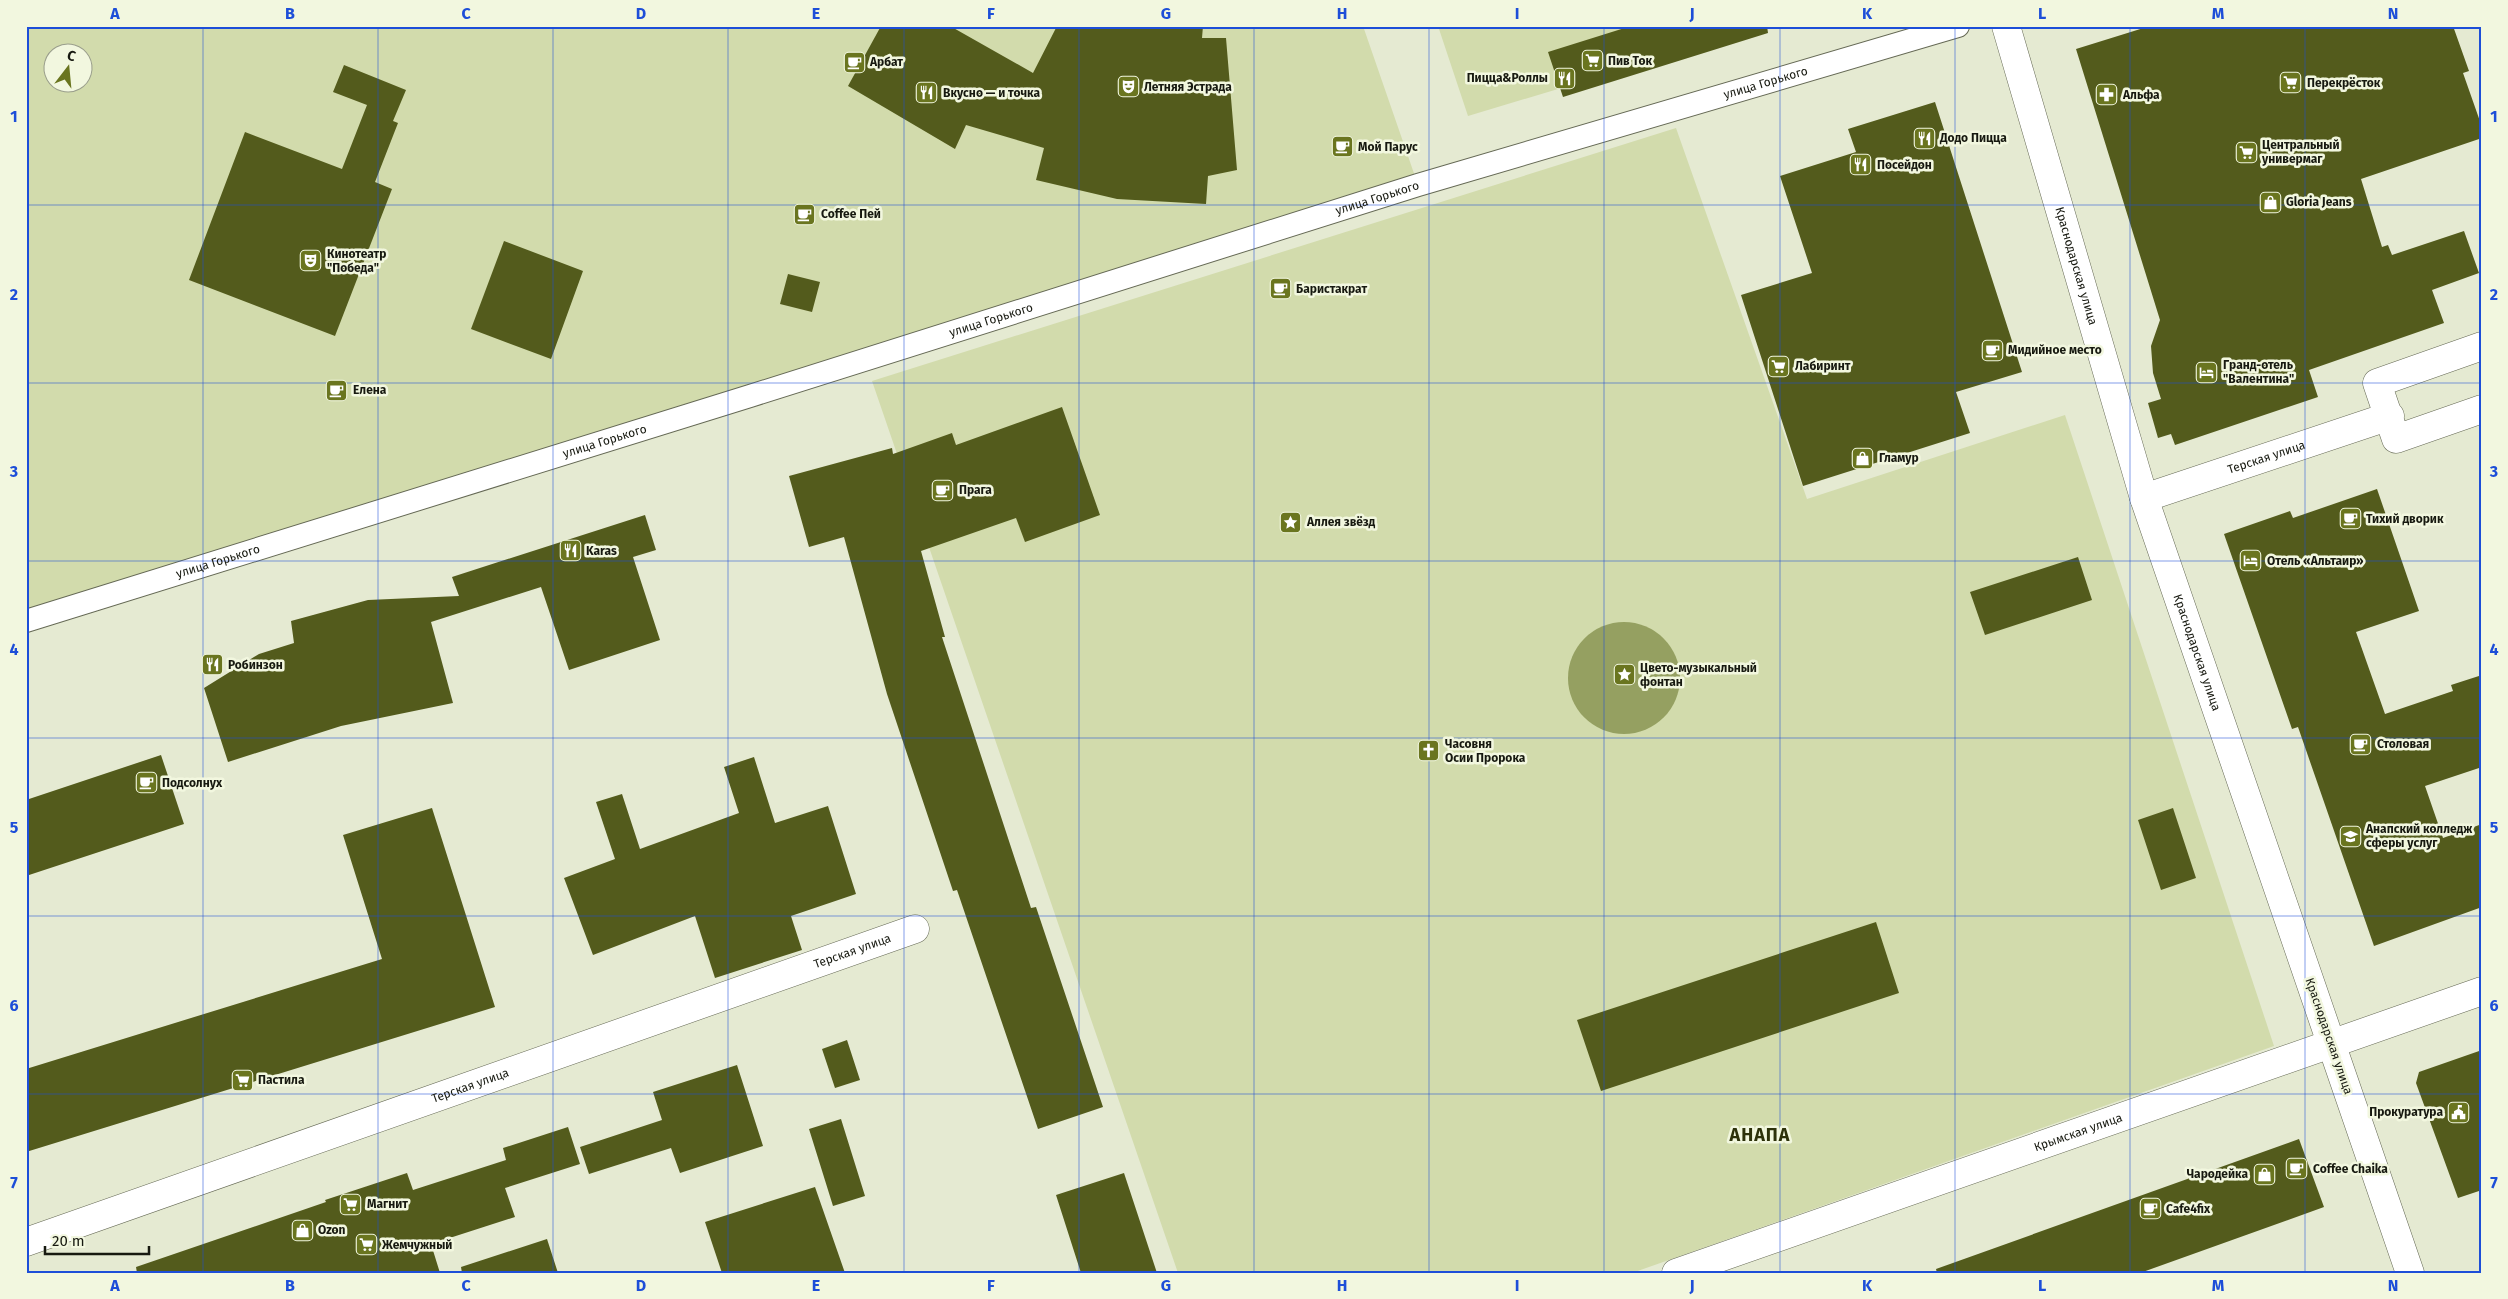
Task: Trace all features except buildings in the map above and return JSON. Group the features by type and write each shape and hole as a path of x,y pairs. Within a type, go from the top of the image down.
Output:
{"street":[{"name":"улица Горького","path":"26,621 741,399 1418,185 1958,26"},
{"name":"Краснодарская улица","path":"2006,26 2144,498 2410,1273"},
{"path":"2482,346 2377,383 2390,416 2396,439 2482,409"},
{"name":"Терская улица","path":"2144,498 2390,416"},
{"name":"Терская улица","path":"26,1242 915,929"},
{"name":"Крымская улица","path":"1676,1273 2482,991"}],"shaded area":[{"path":"26,26 1363,26 1418,185 26,621"},
{"path":"1438,26 1767,26 1468,116"},
{"path":"1676,128 1807,499 2065,415 2274,1046 1632,1273 1178,1273 872,381"},
{"name":"Цвето-музыкальный фонтан","path":"1624,622 1646,626 1664,638 1676,656 1680,678 1676,700 1664,718 1646,730 1624,734 1602,730 1584,718 1572,700 1568,678 1572,656 1584,638 1602,626"}],"place":[{"name":"Пив Ток","path":"1592,61"},
{"name":"Арбат","path":"854,62"},
{"name":"Пицца&Роллы","path":"1564,78"},
{"name":"Перекрёсток","path":"2291,83"},
{"name":"Летняя Эстрада","path":"1128,87"},
{"name":"Вкусно — и точка","path":"927,93"},
{"name":"Альфа","path":"2107,95"},
{"name":"Додо Пицца","path":"1924,138"},
{"name":"Мой Парус","path":"1342,147"},
{"name":"Центральный универмаг","path":"2246,152"},
{"name":"Посейдон","path":"1861,165"},
{"name":"Gloria Jeans","path":"2270,202"},
{"name":"Coffee Пей","path":"805,214"},
{"name":"Кинотеатр \"Победа\"","path":"311,261"},
{"name":"Баристакрат","path":"1280,289"},
{"name":"Мидийное место","path":"1992,350"},
{"name":"Лабиринт","path":"1779,366"},
{"name":"Гранд-отель \"Валентина\"","path":"2207,372"},
{"name":"Елена","path":"337,390"},
{"name":"Гламур","path":"1863,458"},
{"name":"Прага","path":"943,490"},
{"name":"Тихий дворик","path":"2350,519"},
{"name":"Аллея звёзд","path":"1291,522"},
{"name":"Karas","path":"570,551"},
{"name":"Отель «Альтаир»","path":"2251,561"},
{"name":"Робинзон","path":"212,665"},
{"name":"Цвето-музыкальный фонтан","path":"1624,675"},
{"name":"Столовая","path":"2361,744"},
{"name":"Часовня Осии Пророка","path":"1429,751"},
{"name":"Подсолнух","path":"146,783"},
{"name":"Анапский колледж сферы услуг","path":"2350,836"},
{"name":"Пастила","path":"242,1080"},
{"name":"Прокуратура","path":"2459,1112"},
{"name":"Coffee Chaika","path":"2297,1169"},
{"name":"Чародейка","path":"2264,1174"},
{"name":"Магнит","path":"351,1204"},
{"name":"Cafe4fix","path":"2150,1209"},
{"name":"Ozon","path":"302,1230"},
{"name":"Жемчужный","path":"366,1245"}],"district":[{"name":"АНАПА","path":"1760,1135"}]}
